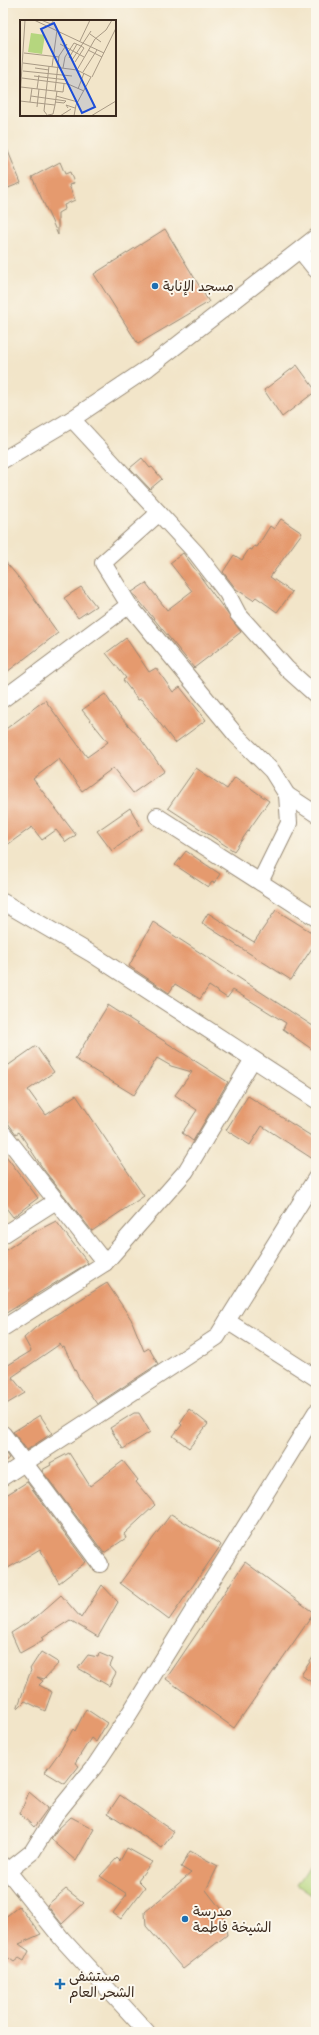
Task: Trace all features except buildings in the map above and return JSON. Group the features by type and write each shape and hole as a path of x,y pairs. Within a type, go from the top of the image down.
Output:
{"street":[{"path":"3,460 72,419 148,368 316,237"},
{"path":"300,250 316,270"},
{"path":"72,419 196,553 228,593 238,614 287,669 316,695"},
{"path":"159,514 103,563 129,604 236,735 272,771 287,795 316,814"},
{"path":"3,699 129,604"},
{"path":"260,882 288,823 287,795"},
{"path":"157,816 316,918"},
{"path":"3,902 92,954 316,1100"},
{"path":"3,1328 105,1263 186,1171 253,1059"},
{"path":"3,1133 105,1263"},
{"path":"3,1477 217,1337 316,1178"},
{"path":"3,1235 56,1201"},
{"path":"227,1321 316,1378"},
{"path":"147,2032 62,1939 6,1868 32,1852 55,1815 94,1767 126,1719 316,1412"},
{"path":"3,1434 100,1564"}],"green space":[{"path":"316,1856 316,1898 297,1885"}],"place":[{"name":"مسجد الإنابة","path":"155,286"},
{"name":"مدرسة الشيخة فاطمة","path":"185,1919"},
{"name":"مستشفى الشحر العام","path":"60,1984"}]}
